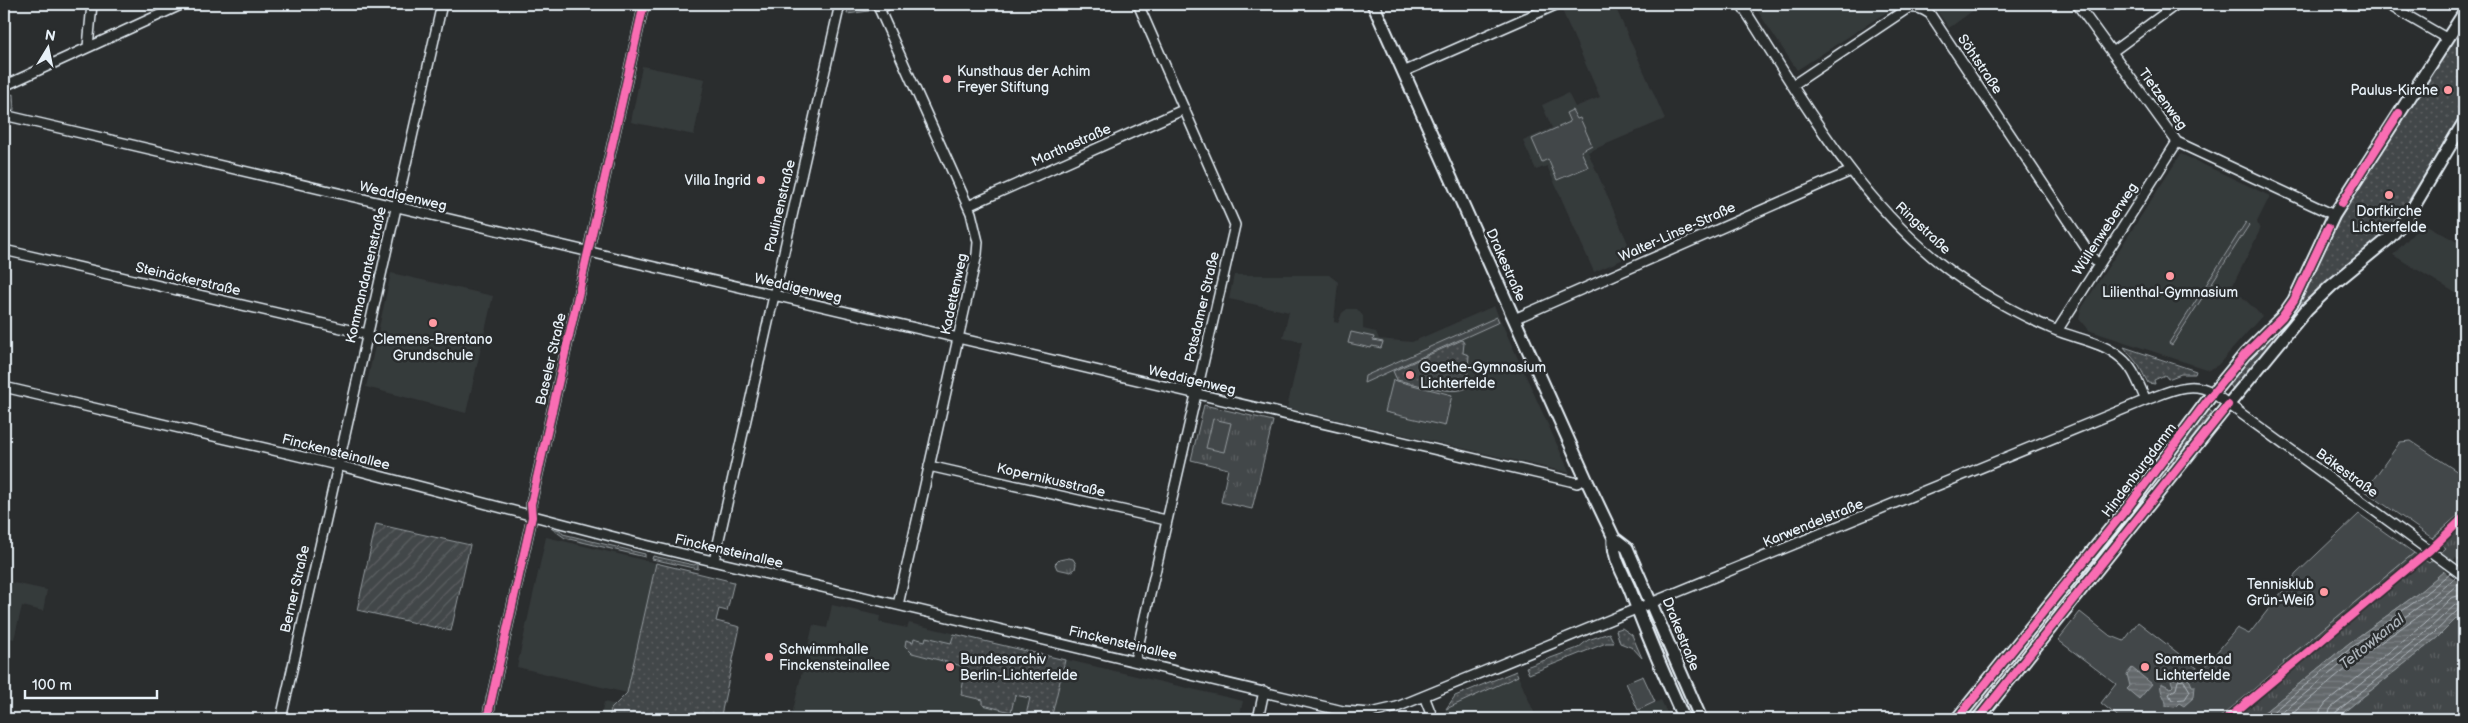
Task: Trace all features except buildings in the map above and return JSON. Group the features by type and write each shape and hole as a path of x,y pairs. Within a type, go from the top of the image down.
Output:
{"main road":[{"name":"Drakestraße","path":"1373,4 1586,479 1614,538 1627,548 1701,719"},
{"name":"Hindenburgdamm","path":"1957,719 2128,507 2213,393 2245,354 2282,317 2294,300 2334,215 2446,38 2464,13"},
{"name":"Hindenburgdamm","path":"1978,719 2228,405 2307,309 2331,286 2387,240 2407,218 2464,122"},
{"name":"Drakestraße","path":"1614,538 1613,552 1684,719"}],"street":[{"path":"88,47 92,4"},
{"path":"4,86 183,4"},
{"name":"Kommandantenstraße","path":"337,465 442,4"},
{"name":"Baseler Straße","path":"487,719 532,517 531,504 644,4"},
{"name":"Paulinenstraße","path":"714,561 840,4"},
{"path":"878,6 889,4"},
{"name":"Potsdamer Straße","path":"1135,660 1235,225 1138,4"},
{"path":"1403,72 1558,4"},
{"name":"Ringstraße","path":"1741,4 1851,171 1893,220 1934,259 1978,290 2016,312 2057,331 2097,344 2121,357 2130,368 2146,400"},
{"name":"Tietzenweg","path":"2077,4 2177,142 2334,215"},
{"path":"2112,52 2177,4"},
{"path":"2387,4 2446,38"},
{"name":"Kadettenweg","path":"878,6 968,206 975,226 977,254 898,605"},
{"name":"Söhtstraße","path":"1793,85 1908,8 1916,7 1923,9 1930,14 2094,260 2098,263"},
{"name":"Marthastraße","path":"968,206 1184,109"},
{"name":"Weddigenweg","path":"4,115 588,254 1577,483 1586,479"},
{"name":"Wüllenweberweg","path":"2057,331 2098,263 2177,142"},
{"name":"Walter-Linse-Straße","path":"1514,319 1851,171"},
{"name":"Steinäckerstraße","path":"4,250 367,334"},
{"name":"Karwendelstraße","path":"1424,696 2146,400 2181,387 2192,386 2206,389 2213,393"},
{"name":"Finckensteinallee","path":"4,387 337,465 532,517 1343,711 1371,713 1397,707 1424,696"},
{"name":"Bäkestraße","path":"2213,393 2464,576"},
{"name":"Berner Straße","path":"281,719 337,465"},
{"name":"Kopernikusstraße","path":"929,466 1166,520"},
{"path":"1258,719 1264,691"},
{"path":"1424,696 1433,719"}],"shaded area":[{"path":"1571,4 1614,4 1665,119 1588,152 1633,255 1594,272 1547,166 1536,170 1523,141 1552,128 1542,105 1568,93 1575,107 1600,97 1561,8"},
{"path":"1753,4 1899,4 1797,70"},
{"path":"1932,4 1982,4 1949,28"},
{"path":"642,66 705,79 694,135 631,122"},
{"name":"Lilienthal-Gymnasium","path":"2181,154 2270,196 2257,222 2260,230 2232,287 2262,316 2218,365 2209,370 2088,330 2079,319 2081,309"},
{"path":"2423,223 2459,243 2464,235 2464,298 2393,255"},
{"name":"Clemens-Brentano Grundschule","path":"391,273 493,296 466,413 366,387"},
{"name":"Goethe-Gymnasium Lichterfelde","path":"1234,275 1329,275 1338,282 1334,322 1338,323 1342,313 1347,309 1357,309 1363,316 1363,329 1376,332 1379,339 1412,342 1494,306 1570,473 1287,408 1302,342 1283,338 1289,312 1229,299"},
{"path":"546,537 656,563 627,693 517,667"},
{"path":"4,581 47,590 43,611 22,606 14,639 4,637"},
{"name":"Bundesarchiv Berlin-Lichterfelde","path":"832,605 880,616 879,622 907,628 909,623 1243,701 1239,719 791,719 813,625 827,628"},
{"path":"1518,676 1537,719 1445,719 1443,717 1446,709"},
{"path":"1661,700 1670,719 1619,719"},
{"path":"604,702 679,719 600,719"}],"green space":[{"path":"849,4 865,4 869,11 847,14"},
{"path":"2464,19 2464,109 2392,228 2315,293 2233,388 2227,384 2299,304 2338,222"},
{"path":"13,94 14,110 4,108 4,98"},
{"path":"1572,110 1577,119 1580,118 1592,145 1581,151 1588,167 1557,180 1548,159 1542,162 1532,139 1570,122 1566,113"},
{"path":"2246,222 2249,225 2172,345 2169,343"},
{"path":"1497,317 1499,322 1364,383 1365,376"},
{"path":"1351,332 1374,337 1373,340 1383,342 1381,348 1348,343"},
{"path":"1462,340 1464,343 1463,353 1469,355 1467,380 1469,386 1455,391 1397,380 1393,371"},
{"path":"2124,347 2196,371 2195,374 2181,374 2168,379 2165,375 2154,380 2155,384 2148,383 2139,366"},
{"path":"1393,380 1452,395 1445,426 1385,412"},
{"path":"1204,405 1273,421 1252,509 1221,502 1228,469 1191,460"},
{"path":"2207,409 2212,412 2071,595 2068,592"},
{"path":"1213,419 1231,423 1224,452 1206,448"},
{"path":"2411,441 2464,476 2464,510 2432,538 2365,491 2400,442"},
{"path":"2464,510 2464,554 2461,558 2417,594 2348,644 2256,719 2218,719 2414,553 2429,563 2446,548 2432,538"},
{"path":"2359,514 2414,553 2218,719 2121,719 2101,703 2116,684 2058,640 2080,612 2109,635 2124,641 2138,622 2201,671 2237,628 2249,634 2296,574"},
{"path":"376,524 470,545 451,631 357,610"},
{"path":"551,528 560,530 563,534 645,554 645,557 565,538"},
{"path":"1620,550 1623,550 1640,588 1636,589"},
{"path":"653,556 694,565 698,563 698,569 652,559"},
{"path":"1073,559 1076,564 1075,569 1071,572 1057,569 1055,564 1059,560"},
{"path":"656,563 734,582 727,611 719,609 716,621 740,627 721,715 738,719 609,719 611,709 627,693"},
{"path":"2057,604 2060,606 1969,719 1964,719"},
{"path":"2464,611 2464,719 2335,719 2438,637"},
{"path":"1652,626 1695,719 1690,719 1649,627"},
{"path":"1622,628 1632,635 1642,658 1633,648 1620,643 1616,630"},
{"path":"1609,633 1614,643 1606,643 1529,674 1526,667 1578,648 1588,640"},
{"path":"954,634 1065,660 1051,719 1032,719 1026,715 1030,698 1015,695 1011,712 983,705 983,700 961,695 966,667 912,653 905,646 906,640 913,642 914,638 925,641 926,637 951,643"},
{"path":"1516,671 1518,676 1446,709 1455,696"},
{"path":"1643,676 1655,702 1638,710 1626,683"}],"water":[{"name":"Teltowkanal","path":"2464,554 2464,611 2438,637 2335,719 2256,719 2348,644 2417,594"},
{"path":"2132,668 2152,684 2139,699 2127,689 2130,686 2127,674"},
{"path":"2182,674 2190,681 2192,686 2195,686 2194,697 2184,706 2179,703 2175,707 2166,706 2161,683 2171,688 2173,686 2170,678"}],"pier":[{"path":"2456,558 2464,564 2464,586 2443,570"}],"cycle path":[{"path":"487,719 532,517 531,504 644,4"},
{"path":"2342,203 2399,113"},
{"path":"1957,719 2128,507 2213,393 2245,354 2282,317 2294,300 2328,228"},
{"path":"1978,719 2228,405"},
{"path":"2227,719 2430,550 2464,517"}],"place":[{"name":"Kunsthaus der Achim Freyer Stiftung","path":"947,79"},
{"name":"Paulus-Kirche","path":"2448,90"},
{"name":"Villa Ingrid","path":"761,180"},
{"name":"Dorfkirche Lichterfelde","path":"2389,195"},
{"name":"Lilienthal-Gymnasium","path":"2170,276"},
{"name":"Clemens-Brentano Grundschule","path":"433,323"},
{"name":"Goethe-Gymnasium Lichterfelde","path":"1410,375"},
{"name":"Tennisklub Grün-Weiß","path":"2324,592"},
{"name":"Schwimmhalle Finckensteinallee","path":"769,657"},
{"name":"Bundesarchiv Berlin-Lichterfelde","path":"950,667"},
{"name":"Sommerbad Lichterfelde","path":"2145,667"}]}
